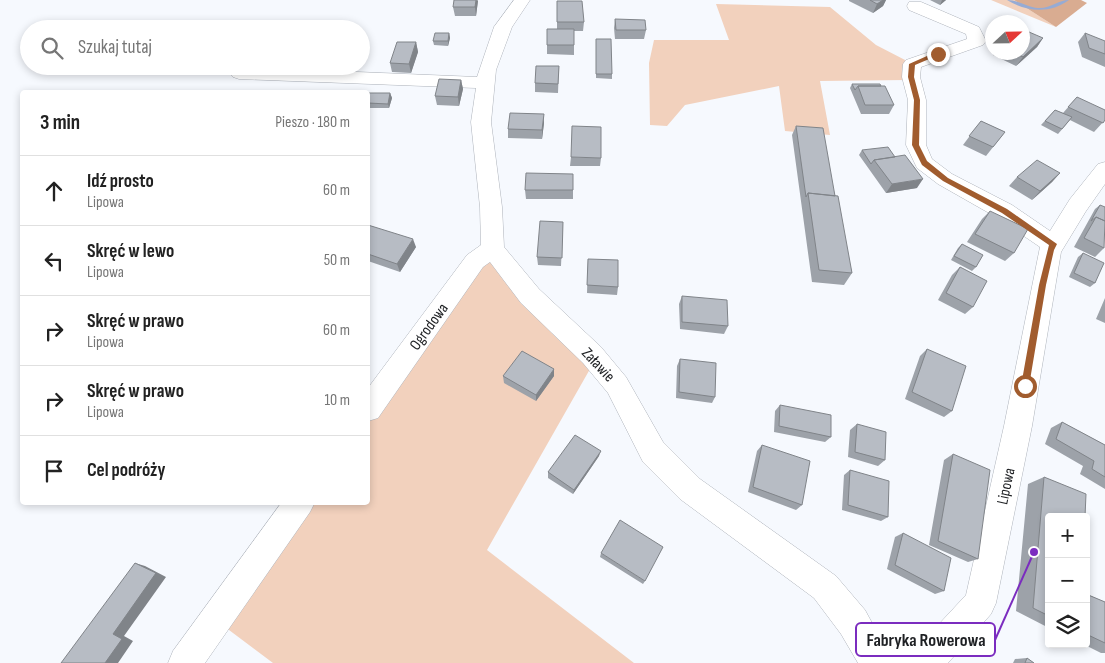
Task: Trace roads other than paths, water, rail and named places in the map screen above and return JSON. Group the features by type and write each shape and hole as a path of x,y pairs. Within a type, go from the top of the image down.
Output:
{"street":[{"path":"493,249 491,207 481,122 487,70 503,27 522,0"},
{"path":"915,6 973,31 977,40 912,64 911,77 917,100 916,145 924,163 945,179 1004,211 1054,244"},
{"path":"288,75 486,83"},
{"name":"Lipowa","path":"876,662 935,652 980,603 1018,426 1050,249 1078,204 1105,169"},
{"name":"Ogrodowa","path":"370,406 475,261 493,249"},
{"name":"Załawie","path":"493,249 530,296 592,355 617,385 653,452 690,489 825,587 853,622 876,662"},
{"path":"185,663 298,505"}],"waterway":[{"path":"1009,0 1038,9 1051,8 1067,0"}],"place":[{"name":"Fabryka Rowerowa","path":"1034,552"}]}
